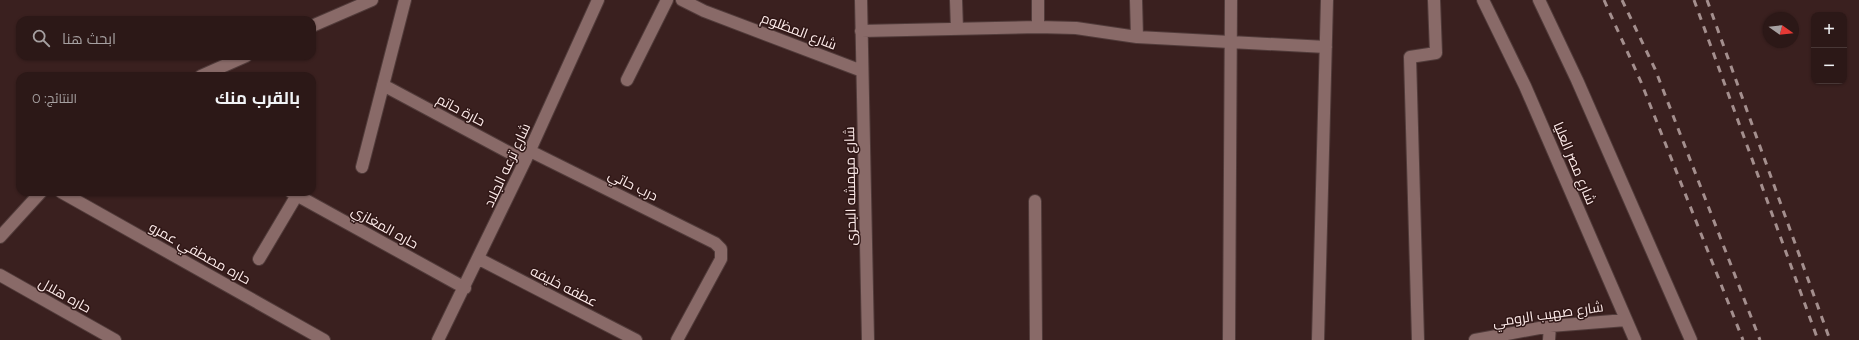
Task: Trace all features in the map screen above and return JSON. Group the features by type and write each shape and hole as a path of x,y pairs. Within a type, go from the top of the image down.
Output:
{"street":[{"path":"316,24 372,0"},
{"path":"362,167 405,0"},
{"name":"شارع ترعه الجلاد","path":"443,338 464,288 528,156 598,0"},
{"path":"627,80 667,0"},
{"name":"شارع المظلوم","path":"682,0 704,10 862,70"},
{"name":"شارع مهمشه البحرى","path":"861,0 868,340"},
{"path":"956,0 957,29"},
{"path":"1038,0 1038,27"},
{"path":"1136,0 1137,37"},
{"path":"1229,340 1231,0"},
{"path":"1318,340 1327,0"},
{"path":"1418,340 1410,57 1436,53 1434,0"},
{"name":"شارع مصر العليا","path":"1483,0 1525,86 1635,340"},
{"path":"1539,0 1577,80 1691,340"},
{"path":"861,31 1038,27 1076,28 1137,37 1326,47"},
{"path":"210,72 237,60"},
{"name":"حارة حاتم","path":"383,85 528,156"},
{"name":"درب حاتي","path":"528,156 715,243 721,249 721,259 677,340"},
{"path":"0,237 37,196"},
{"name":"حاره مصطفي عمرو","path":"68,196 324,340"},
{"path":"258,259 293,196"},
{"name":"حاره المغازي","path":"298,196 464,288"},
{"path":"1035,201 1036,340"},
{"name":"عطفه خليفه","path":"479,259 636,340"},
{"name":"حاره هلال","path":"0,275 115,340"},
{"name":"شارع صهيب الرومي","path":"1475,340 1550,326 1626,320"},
{"path":"1549,340 1550,326"}],"railway":[{"path":"1604,0 1641,82 1743,340"},
{"path":"1622,0 1655,69 1760,340"},
{"path":"1694,0 1818,340"},
{"path":"1707,0 1830,340"}]}
